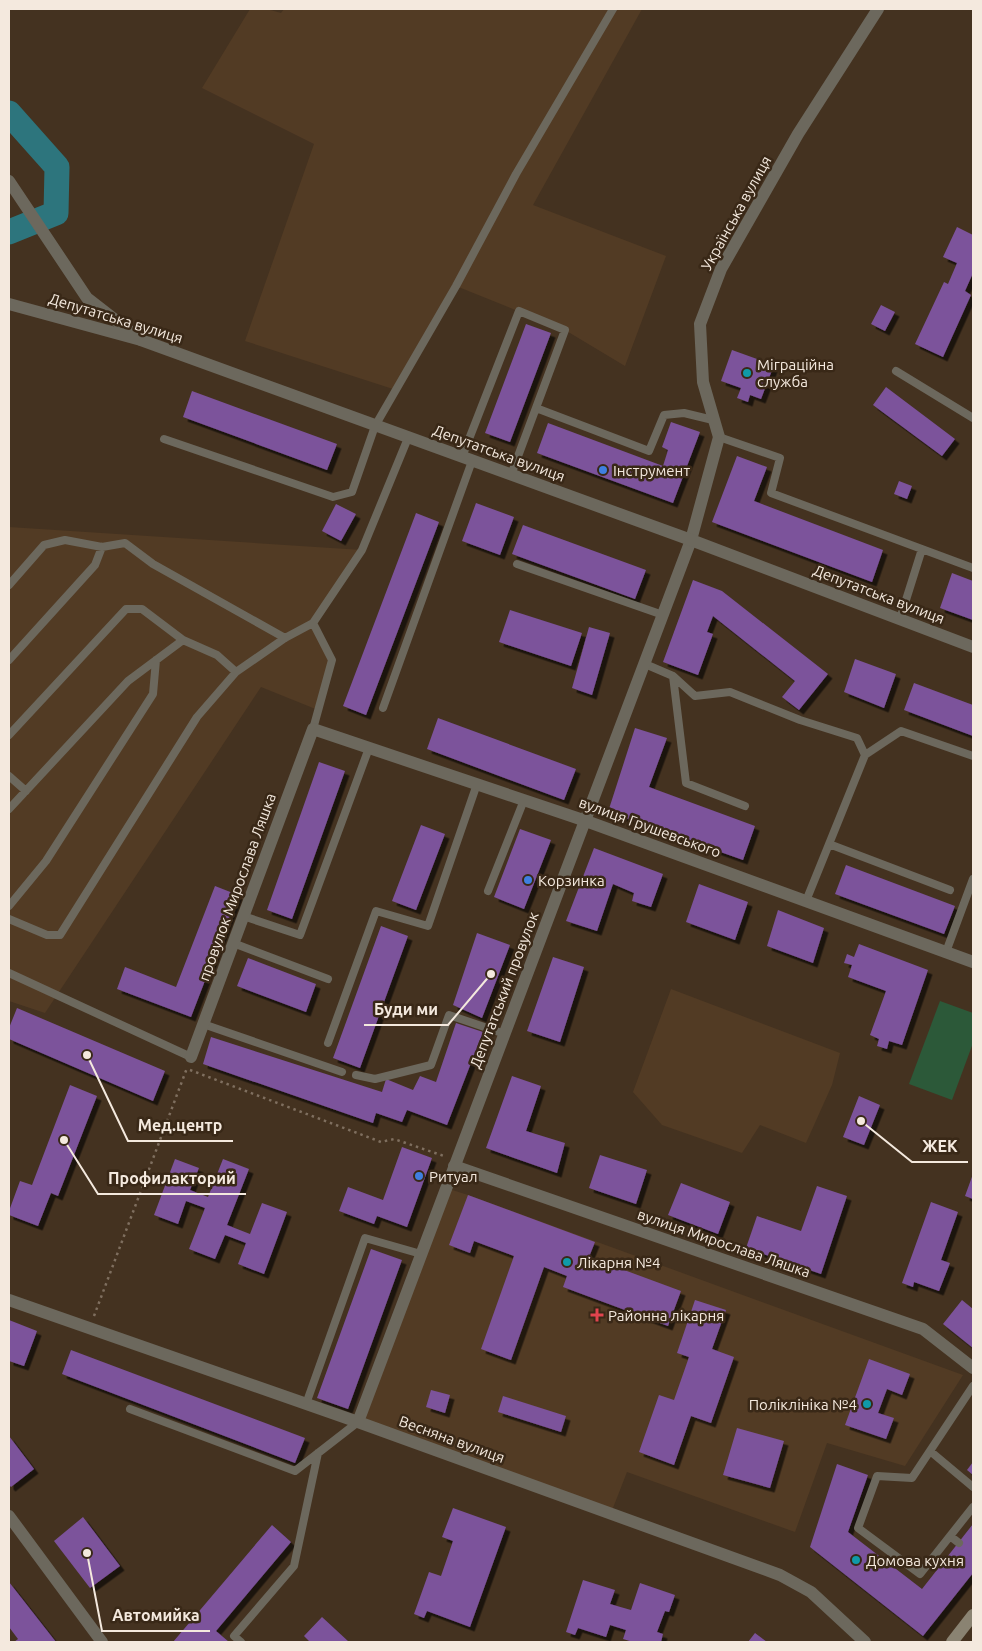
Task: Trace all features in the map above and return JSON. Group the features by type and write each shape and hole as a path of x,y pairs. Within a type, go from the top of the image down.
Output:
{"main road":[{"path":"952,1642 973,1615"}],"street":[{"name":"Українська вулиця","path":"719,437 703,382 700,324 721,270 798,134 878,9"},
{"path":"10,183 87,298 141,340"},
{"name":"Депутатська вулиця","path":"9,304 141,340 691,540 973,647"},
{"path":"691,540 719,437"},
{"name":"Депутатський провулок","path":"358,1422 691,540"},
{"name":"вулиця Грушевського","path":"313,729 586,821 973,962"},
{"name":"провулок Мирослава Ляшка","path":"189,1063 313,729"},
{"name":"вулиця Мирослава Ляшка","path":"455,1163 923,1329 973,1368"},
{"name":"Весняна вулиця","path":"9,1300 358,1422 780,1575 811,1592 865,1642"},
{"path":"9,1516 102,1642"}],"lane":[{"path":"164,439 333,497 352,492 375,426 456,286 516,174 613,9"},
{"path":"383,708 519,311 565,330 511,475"},
{"path":"896,371 973,418"},
{"path":"536,408 649,451 664,415 684,413 713,420"},
{"path":"719,437 780,458 771,493 973,568"},
{"path":"9,919 47,935 60,935 197,717 236,672 285,638 313,623 362,550 408,438"},
{"path":"9,584 44,545 65,540 102,547 125,543 153,564 285,638"},
{"path":"9,660 95,565 102,547"},
{"path":"900,619 922,549"},
{"path":"517,564 663,615"},
{"path":"9,735 126,609 142,609 183,640 217,655 236,672"},
{"path":"313,623 332,660 313,729"},
{"path":"9,808 128,681 183,640"},
{"path":"9,906 46,861 152,694 156,660"},
{"path":"645,664 673,676 696,696 730,692 800,720 857,738 865,756"},
{"path":"673,676 686,783 746,806"},
{"path":"806,901 865,756 901,731 973,756"},
{"path":"243,916 300,935 369,748"},
{"path":"9,776 26,791"},
{"path":"328,1043 376,911 428,926 477,784"},
{"path":"488,891 524,800"},
{"path":"829,844 950,890"},
{"path":"946,952 973,879"},
{"path":"233,943 328,980"},
{"path":"9,974 189,1063"},
{"path":"356,1075 375,1079 431,1065 449,1016 505,1034"},
{"path":"203,1024 342,1072"},
{"path":"306,1404 366,1238 421,1254"},
{"path":"973,1386 912,1478 877,1476 858,1528 920,1574 973,1507"},
{"path":"130,1409 296,1471 358,1422"},
{"path":"930,1451 973,1487"},
{"path":"241,1642 234,1636 294,1566 318,1454"},
{"path":"950,1536 959,1543"}],"path":[{"path":"89,1328 189,1063 381,1142 394,1139 455,1163"}],"shaded area":[{"path":"250,9 267,9 281,13 284,9 642,9 533,205 666,256 625,366 565,330 456,286 396,390 245,341 314,144 202,88"},
{"path":"9,527 362,550 313,623 332,660 318,710 261,687 45,1013 9,1001"},
{"path":"671,989 840,1053 832,1085 806,1143 760,1125 742,1153 662,1125 633,1092"},
{"name":"Районна лікарня","path":"446,1188 963,1375 905,1466 827,1443 795,1532 627,1472 611,1513 358,1422"}],"green space":[{"path":"940,1001 973,1013 973,1043 952,1100 909,1084"}],"building":[{"path":"957,227 973,235 973,273 965,291 971,295 943,357 915,344 944,282 948,284 957,263 943,257"},
{"path":"881,305 895,312 885,331 871,324"},
{"path":"526,324 551,333 510,442 485,433"},
{"name":"Міграційна служба","path":"732,350 774,365 761,399 750,395 748,402 737,398 741,388 721,381"},
{"path":"886,387 955,439 942,456 873,405"},
{"path":"192,391 337,444 327,470 183,417"},
{"path":"671,422 700,432 673,503 537,453 548,423 663,466 668,450 662,447"},
{"path":"737,456 767,467 754,501 883,550 872,582 712,522"},
{"path":"899,481 912,486 907,499 894,494"},
{"path":"476,503 514,517 500,555 462,541"},
{"path":"336,504 356,514 341,541 322,531"},
{"path":"416,513 439,522 366,715 343,706"},
{"path":"523,525 646,570 635,599 512,554"},
{"path":"952,573 973,581 973,620 940,608"},
{"path":"693,580 722,591 828,674 799,710 782,697 795,681 713,616 707,632 713,634 698,675 663,662"},
{"path":"510,610 582,633 571,666 499,642"},
{"path":"589,627 610,633 592,695 572,688"},
{"path":"855,659 896,674 884,708 844,692"},
{"path":"914,683 973,705 973,736 904,710"},
{"path":"438,718 576,769 564,800 427,749"},
{"path":"635,728 667,738 649,787 755,826 743,860 608,812"},
{"path":"319,762 345,771 292,919 267,910"},
{"path":"421,825 445,834 416,910 392,901"},
{"path":"520,829 551,840 524,909 494,897"},
{"path":"594,848 663,874 651,907 632,901 634,893 613,884 597,931 566,921"},
{"path":"846,865 955,906 944,934 835,894"},
{"path":"699,884 748,902 735,940 686,922"},
{"path":"215,886 238,895 191,1017 117,989 125,967 176,987"},
{"path":"778,910 824,928 813,963 767,946"},
{"path":"381,926 408,936 360,1068 333,1058"},
{"path":"477,933 510,945 482,1018 453,1005"},
{"path":"859,944 928,970 902,1045 889,1041 887,1049 877,1046 879,1039 870,1035 886,991 848,977 852,965 844,963 847,954 854,957"},
{"path":"553,957 584,967 560,1042 527,1031"},
{"path":"248,958 316,984 306,1012 237,986"},
{"path":"17,1008 165,1071 153,1101 9,1039 9,1028"},
{"path":"456,1023 483,1032 447,1125 407,1110 402,1122 376,1113 373,1123 203,1064 211,1037 382,1092 386,1079 413,1090 420,1076 436,1082"},
{"path":"512,1076 541,1086 526,1131 565,1143 557,1173 486,1148"},
{"path":"70,1085 97,1096 58,1196 51,1193 38,1226 9,1215 9,1211 20,1181 32,1185"},
{"path":"859,1096 880,1105 864,1145 843,1137"},
{"path":"402,1147 432,1158 407,1227 377,1216 374,1224 339,1211 348,1187 383,1200"},
{"path":"600,1155 647,1170 636,1204 589,1188"},
{"path":"175,1159 199,1168 190,1190 208,1197 223,1159 249,1169 227,1225 250,1234 262,1203 287,1212 264,1274 238,1264 246,1243 225,1235 215,1259 189,1249 205,1208 186,1201 178,1224 154,1215"},
{"path":"973,1174 973,1199 965,1196"},
{"path":"681,1183 730,1202 718,1234 668,1215"},
{"path":"817,1186 847,1196 821,1274 746,1248 757,1216 801,1231"},
{"name":"Лікарня №4","path":"468,1195 595,1242 589,1257 681,1291 668,1326 563,1287 567,1276 544,1267 511,1360 481,1349 514,1256 474,1241 470,1253 449,1245"},
{"path":"931,1202 958,1212 941,1260 950,1263 939,1291 914,1282 913,1287 902,1283"},
{"path":"371,1249 402,1260 348,1409 317,1398"},
{"path":"695,1300 726,1310 712,1349 734,1357 711,1423 691,1416 674,1465 639,1452 659,1395 674,1400 689,1357 677,1353"},
{"path":"962,1300 973,1309 973,1348 943,1324"},
{"path":"9,1320 37,1331 24,1366 9,1361"},
{"path":"71,1350 305,1438 295,1463 62,1374"},
{"name":"Поліклініка №4","path":"869,1359 910,1374 902,1395 887,1389 878,1413 894,1418 886,1439 845,1425"},
{"path":"431,1390 450,1395 445,1413 426,1407"},
{"path":"503,1396 566,1416 561,1432 498,1412"},
{"path":"737,1428 784,1441 770,1488 723,1475"},
{"path":"9,1436 34,1469 11,1487 9,1485"},
{"path":"973,1462 973,1475 967,1470"},
{"name":"Домова кухня","path":"837,1464 868,1475 848,1532 922,1589 973,1524 973,1573 923,1636 810,1547"},
{"path":"453,1508 506,1527 470,1627 427,1611 424,1618 414,1614 429,1572 441,1576 453,1541 442,1537"},
{"path":"83,1517 120,1566 90,1588 54,1541"},
{"path":"272,1525 291,1542 216,1631 229,1642 173,1642"},
{"path":"583,1580 615,1590 610,1604 631,1610 640,1583 675,1595 669,1612 665,1611 657,1632 663,1634 661,1642 633,1642 623,1639 626,1630 610,1625 606,1637 578,1628 575,1635 566,1632"},
{"path":"9,1582 56,1642 14,1642 18,1639 9,1627"},
{"path":"322,1617 349,1642 310,1642 304,1636"},
{"path":"755,1633 767,1642 748,1642"}],"waterway":[{"path":"9,113 57,167 56,213 9,232"}],"place":[{"name":"Міграційна служба","path":"747,373"},
{"name":"Інструмент","path":"603,470"},
{"name":"Корзинка","path":"528,880"},
{"name":"Буди ми","path":"491,974"},
{"name":"Мед.центр","path":"87,1055"},
{"name":"ЖЕК","path":"861,1121"},
{"name":"Профилакторий","path":"64,1140"},
{"name":"Ритуал","path":"419,1176"},
{"name":"Лікарня №4","path":"567,1262"},
{"name":"Районна лікарня","path":"597,1315"},
{"name":"Поліклініка №4","path":"867,1404"},
{"name":"Автомийка","path":"87,1553"},
{"name":"Домова кухня","path":"856,1560"}]}
